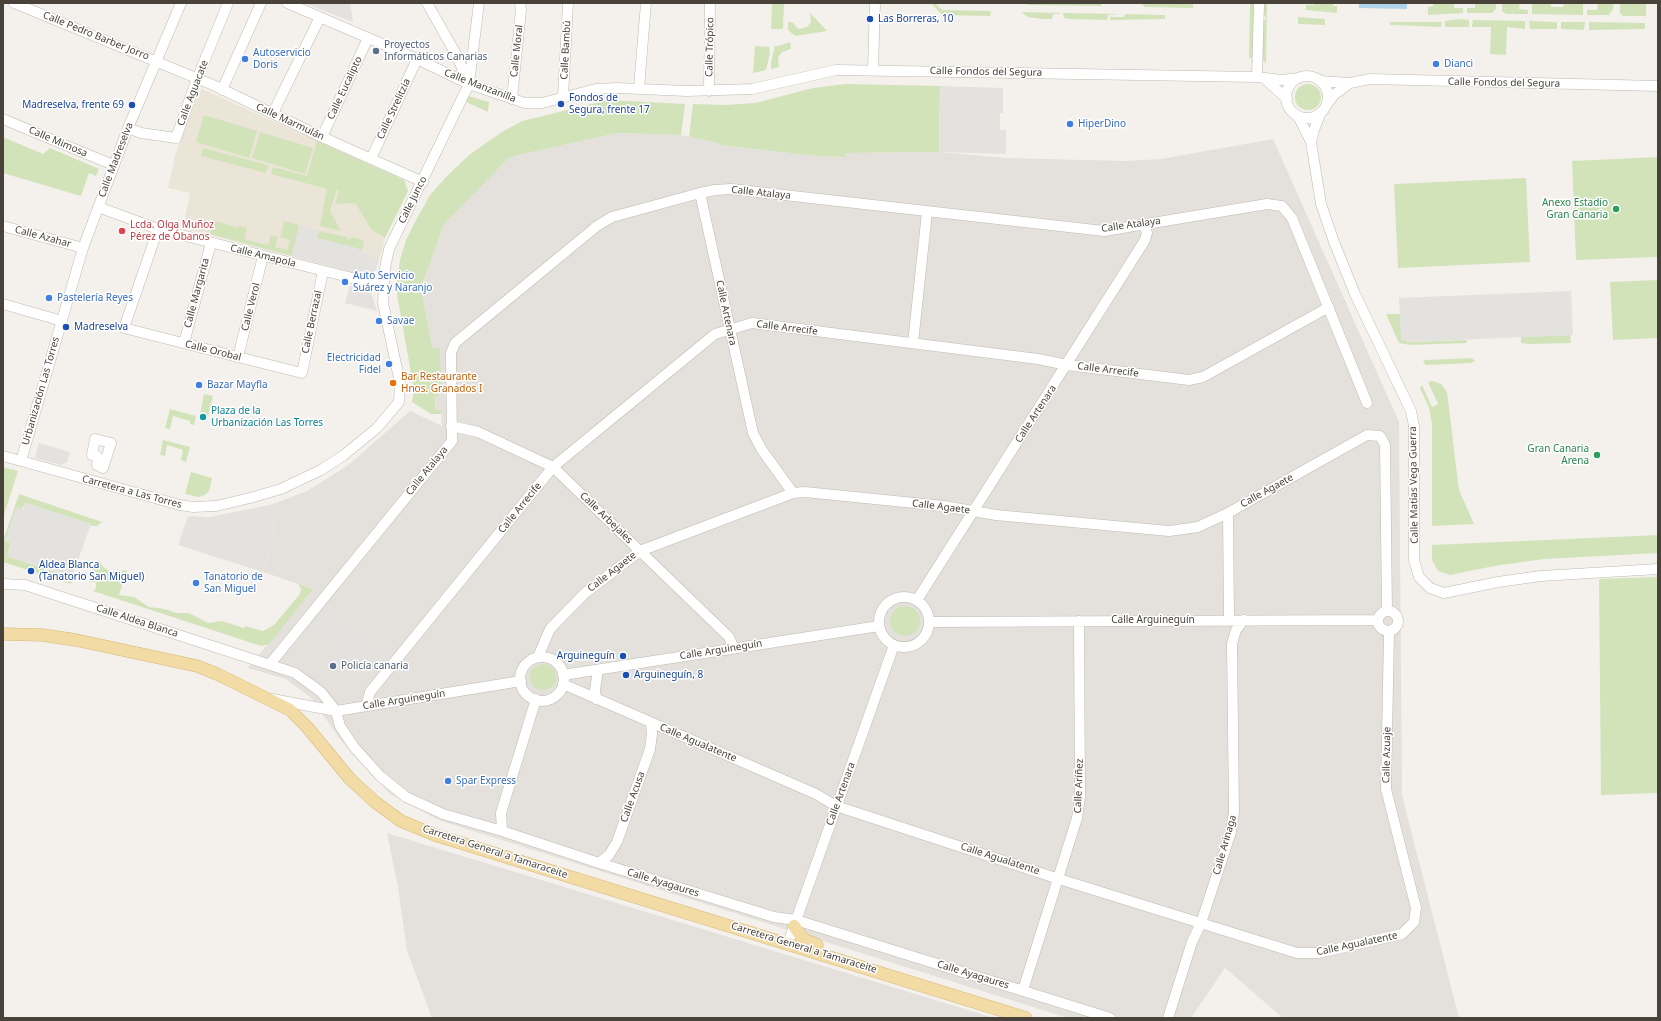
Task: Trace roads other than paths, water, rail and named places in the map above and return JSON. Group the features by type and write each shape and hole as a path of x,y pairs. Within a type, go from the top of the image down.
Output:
{"main road":[{"name":"Carretera General a Tamaraceite","path":"3,634 42,635 76,640 197,666 269,699 298,716 350,779 375,802 401,821 450,839 855,964 1011,1016 1026,1018"},
{"path":"795,923 802,939 834,950 855,964"}],"street":[{"name":"Calle Pedro Barber Jorro","path":"14,3 156,61"},
{"name":"Calle Madreselva","path":"62,321 83,248 113,165 181,3"},
{"name":"Calle Aguacate","path":"128,128 141,133 176,138 197,79 228,3"},
{"path":"222,90 261,3"},
{"name":"Calle Manzanilla","path":"287,3 417,59 469,84 512,100 525,103 542,104 563,96 596,89 639,88 709,91"},
{"path":"427,3 457,56 469,84"},
{"name":"Calle Junco","path":"399,402 400,383 383,303 389,249 423,182 469,84 479,3"},
{"name":"Calle Moral","path":"512,100 521,10 520,3"},
{"name":"Calle Bambú","path":"563,96 568,3"},
{"path":"639,88 646,3"},
{"name":"Calle Trópico","path":"709,91 710,3"},
{"path":"873,69 875,3"},
{"path":"1259,3 1261,78 1287,99"},
{"path":"272,113 320,17"},
{"name":"Calle Eucalipto","path":"322,137 368,38"},
{"name":"Calle Strelitzia","path":"371,159 417,59"},
{"name":"Calle Marmulán","path":"156,61 423,182"},
{"name":"Calle Fondos del Segura","path":"709,91 752,90 836,70 873,69 1299,78"},
{"path":"1327,104 1327,89 1320,81 1312,77 1299,78 1290,87 1287,99 1289,106 1298,116 1312,118 1321,112 1335,94 1350,82"},
{"name":"Calle Fondos del Segura","path":"1320,81 1350,82 1370,79 1658,86"},
{"name":"Calle Matías Vega Guerra","path":"1311,142 1321,112"},
{"name":"Calle Matías Vega Guerra","path":"1298,116 1311,142 1321,204 1334,242 1355,294 1411,411 1414,426 1414,560 1419,578 1430,588 1444,593 1498,582 1541,576 1594,571 1658,569"},
{"name":"Calle Mimosa","path":"3,119 113,165"},
{"name":"Calle Atalaya","path":"270,664 452,440 450,426 451,353 455,343 597,226 612,217 700,193 731,189 1104,231 1268,204 1282,206 1292,218 1367,403"},
{"name":"Calle Artenara","path":"700,193 753,433 762,450 793,493"},
{"name":"Calle Amapola","path":"98,207 158,229 384,286"},
{"path":"913,344 927,212"},
{"name":"Calle Artenara","path":"917,600 1145,240 1147,233 1144,224"},
{"name":"Calle Azahar","path":"3,226 83,248"},
{"name":"Calle Orobal","path":"158,229 124,328 302,373"},
{"name":"Calle Margarita","path":"184,343 211,243"},
{"name":"Calle Verol","path":"238,357 263,256"},
{"name":"Calle Berrazal","path":"302,373 323,271"},
{"path":"3,304 62,321"},
{"name":"Calle Arrecife","path":"366,706 370,692 553,467 715,334 752,324 1038,359 1067,365 1189,380 1203,377 1329,307"},
{"name":"Urbanización Las Torres","path":"21,461 62,321"},
{"name":"Carretera a Las Torres","path":"3,456 180,505 193,507 216,506 281,489 321,470 364,439 391,413 399,402"},
{"name":"Calle Arbejales","path":"450,426 478,432 553,467 730,637 734,648"},
{"name":"Calle Agaete","path":"538,657 550,629 584,594 640,550 793,493 805,492 944,506 996,515 1169,531 1198,526 1228,513 1367,435 1380,436 1385,445 1387,611"},
{"path":"1228,513 1229,620"},
{"name":"Calle Aldea Blanca","path":"3,584 25,585 270,664"},
{"path":"909,597 917,600 924,606 928,614 929,622 928,631 918,643 910,647 894,645 882,634 879,626 881,610 893,599 909,597"},
{"path":"1387,611 1396,615 1398,621 1396,627 1388,632 1382,630 1377,620 1380,615 1387,611"},
{"path":"308,617 319,616"},
{"name":"Calle Arinaga","path":"1168,1018 1192,942 1201,923 1230,832 1234,812 1232,644 1236,630 1244,620"},
{"name":"Calle Arguineguín","path":"929,622 1377,620"},
{"name":"Calle Aríñez","path":"1023,990 1077,818 1080,796 1079,621"},
{"name":"Calle Arguineguín","path":"563,680 598,670 879,626"},
{"name":"Calle Azuaje","path":"1388,632 1386,789 1416,908 1414,922"},
{"name":"Calle Artenara","path":"788,943 894,645"},
{"path":"538,657 552,659 561,668 563,680 555,696 543,700 536,699 525,693 521,681 523,669 532,660 538,657"},
{"name":"Calle Ayagaures","path":"270,664 295,673 321,692 336,711 340,726 354,747 380,776 406,797 443,814 502,831 599,863 774,917 1023,990 1110,1018"},
{"path":"596,699 594,690 598,670"},
{"name":"Calle Agualatente","path":"563,680 596,699 816,794 836,806 1059,879 1296,953 1318,954 1402,934 1414,922"},
{"name":"Calle Arguineguín","path":"269,699 336,711 521,681"},
{"path":"502,831 501,813 536,699"},
{"name":"Calle Acusa","path":"599,863 609,855 617,842 650,749 652,734 651,723"}],"water":[{"path":"1359,3 1407,3 1407,9 1359,8"}],"place":[{"name":"Las Borreras, 10","path":"870,19"},
{"name":"Proyectos Informáticos Canarias","path":"376,51"},
{"name":"Autoservicio Doris","path":"245,59"},
{"name":"Dianci","path":"1436,64"},
{"name":"Fondos de Segura, frente 17","path":"561,104"},
{"name":"Madreselva, frente 69","path":"132,105"},
{"name":"HiperDino","path":"1070,124"},
{"name":"Anexo Estadio Gran Canaria","path":"1616,209"},
{"name":"Lcda. Olga Muñoz Pérez de Óbanos","path":"122,231"},
{"name":"Auto Servicio Suárez y Naranjo","path":"345,282"},
{"name":"Pastelería Reyes","path":"49,298"},
{"name":"Savae","path":"379,321"},
{"name":"Madreselva","path":"66,327"},
{"name":"Electricidad Fidel","path":"389,364"},
{"name":"Bar Restaurante Hnos. Granados I","path":"393,383"},
{"name":"Bazar Mayfla","path":"199,385"},
{"name":"Plaza de la Urbanización Las Torres","path":"203,417"},
{"name":"Gran Canaria Arena","path":"1597,455"},
{"name":"Aldea Blanca (Tanatorio San Miguel)","path":"31,571"},
{"name":"Tanatorio de San Miguel","path":"196,583"},
{"name":"Arguineguín","path":"623,656"},
{"name":"Policía canaria","path":"333,666"},
{"name":"Arguineguín, 8","path":"626,675"},
{"name":"Spar Express","path":"448,781"}]}
